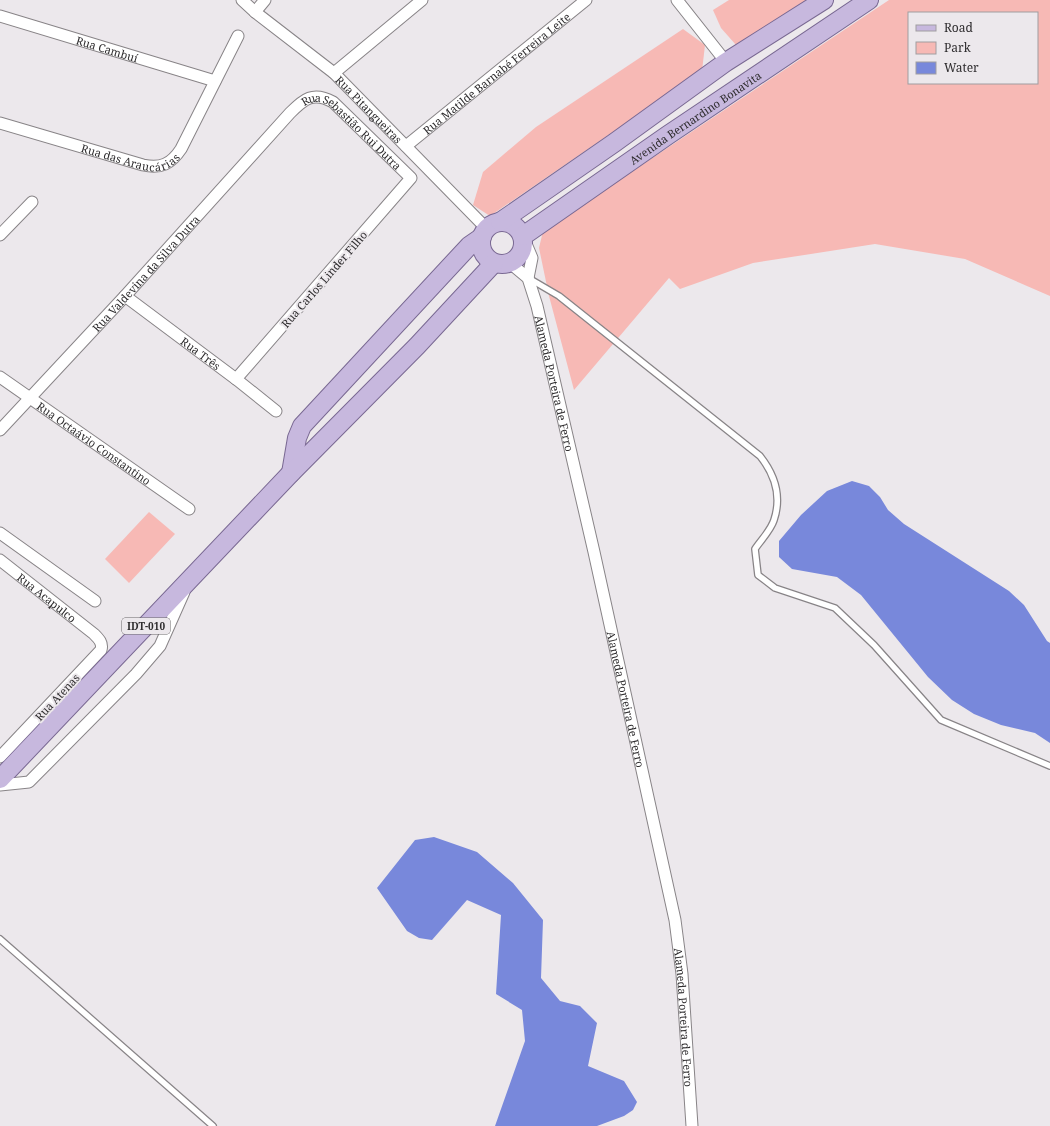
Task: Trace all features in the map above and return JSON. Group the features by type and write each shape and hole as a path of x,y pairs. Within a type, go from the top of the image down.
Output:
{"main road":[{"path":"291,473 297,438 302,426 469,246 489,229 614,143 726,62 824,0"},
{"name":"Avenida Bernardino Bonavita","path":"523,238 668,135 869,0"},
{"path":"291,473 502,263 522,252 523,238 514,225 489,229"},
{"path":"489,229 483,252 502,263"},
{"path":"396,325 417,346"},
{"name":"IDT-010","path":"0,779 291,473"}],"street":[{"name":"Rua Pitangueiras","path":"242,0 254,12 334,74 489,229"},
{"path":"254,12 265,0"},
{"path":"334,74 422,0"},
{"name":"Rua Matilde Barnabé Ferreira Leite","path":"406,146 586,0"},
{"path":"677,0 726,62"},
{"name":"Rua Cambuí","path":"0,16 215,81"},
{"name":"Rua das Araucárias","path":"0,123 143,165 153,167 162,166 174,160 181,149 238,36"},
{"name":"Rua Sebastião Rui Dutra","path":"290,113 303,101 313,96 324,97 333,102 412,178"},
{"name":"Rua Valdevina da Silva Dutra","path":"0,430 28,398 125,296 290,113"},
{"name":"Rua Carlos Linder Filho","path":"236,379 412,178"},
{"path":"0,235 32,202"},
{"name":"Alameda Porteira de Ferro","path":"523,238 532,258 528,278 545,338 675,920 682,974 692,1126"},
{"path":"502,263 528,278"},
{"name":"Rua Três","path":"125,296 236,379 276,411"},
{"name":"Rua Octaávio Constantino","path":"0,377 189,509"},
{"path":"0,533 95,600"},
{"name":"Rua Acapulco","path":"0,560 94,634"},
{"path":"0,785 29,782 136,674 160,646 188,582"},
{"name":"Rua Atenas","path":"0,757 100,650 101,643 94,634"}],"lane":[{"path":"528,278 559,296 760,456 770,469 776,482 777,501 774,521 755,549 758,575 775,588 835,608 874,645 941,720 1050,766"},
{"path":"0,939 213,1126"}],"green space":[{"path":"729,0 808,0 736,45 721,28 713,10"},
{"path":"889,0 1050,0 1050,296 965,259 875,244 753,263 680,289 669,278 574,390 549,296 539,248 543,231"},
{"path":"683,29 705,45 702,71 490,216 473,205 483,172 536,127"},
{"path":"149,512 175,534 129,583 105,559"}],"water":[{"path":"852,481 869,486 880,497 888,510 904,524 1009,591 1024,605 1047,641 1050,643 1050,743 1035,733 1001,725 974,714 952,700 928,677 861,595 837,577 792,569 779,557 779,541 801,515 827,491"},
{"path":"434,837 477,852 513,883 543,920 541,978 560,1001 580,1006 597,1023 588,1066 624,1081 637,1102 633,1110 624,1116 597,1126 495,1126 525,1041 522,1010 496,994 501,915 467,900 432,940 419,938 407,931 377,888 415,840"}]}
